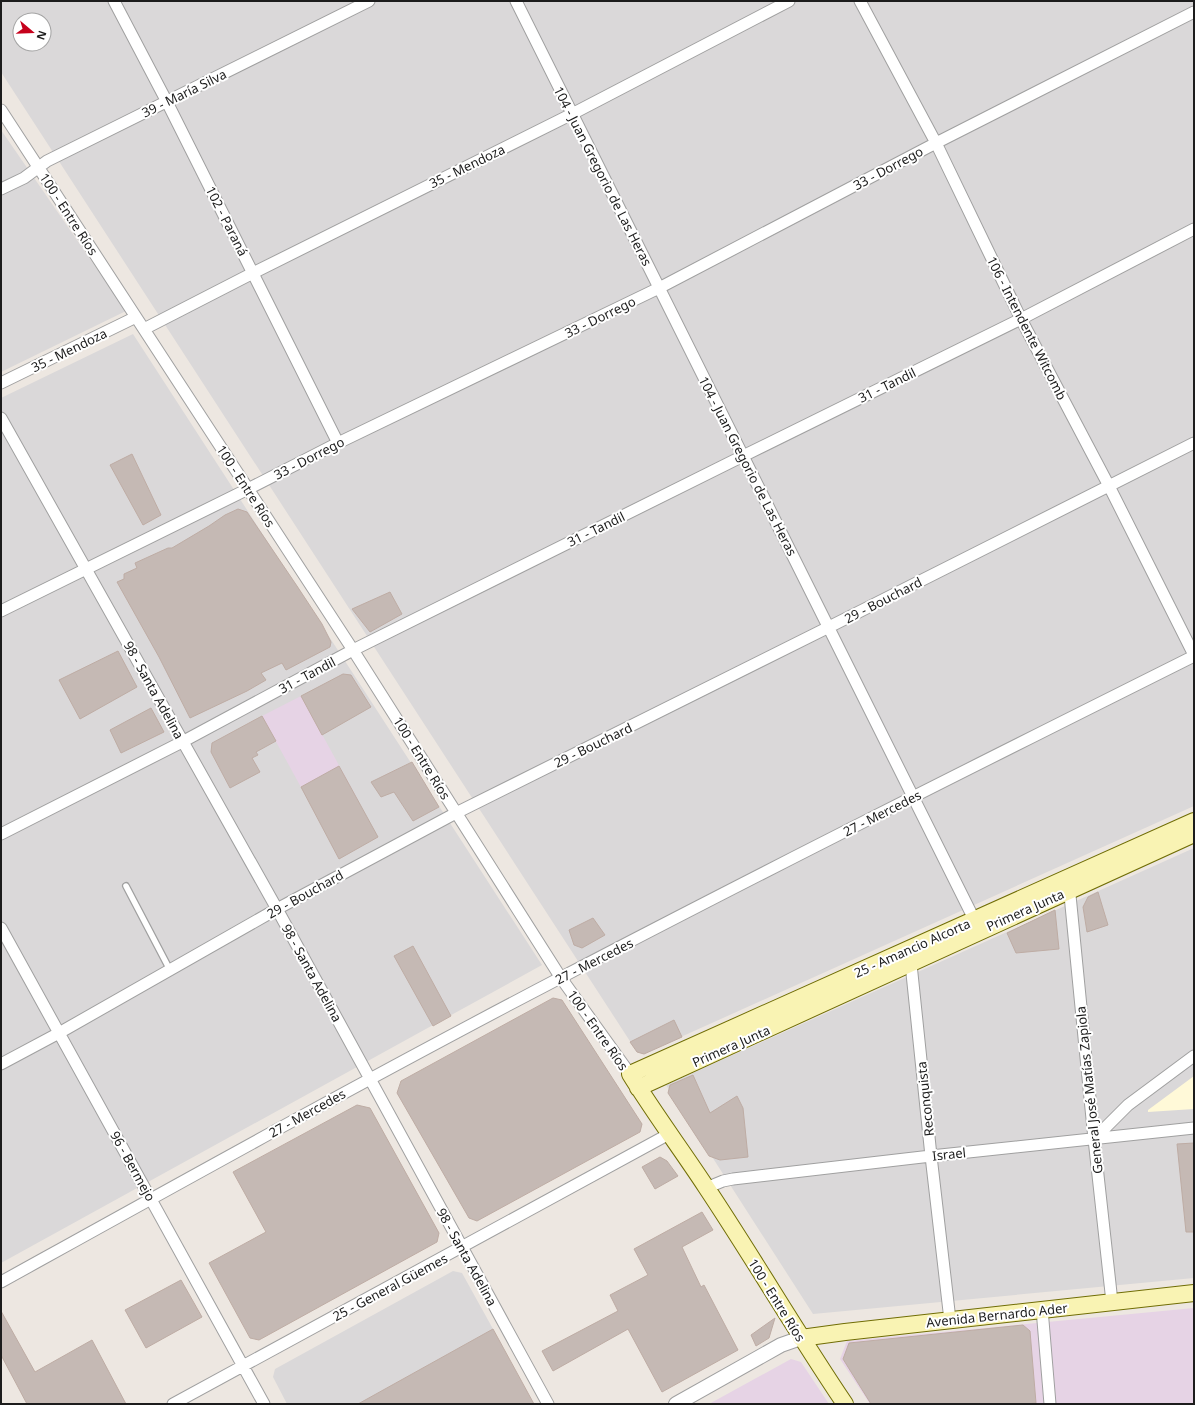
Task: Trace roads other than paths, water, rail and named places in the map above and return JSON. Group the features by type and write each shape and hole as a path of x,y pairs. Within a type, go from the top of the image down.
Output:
{"main road":[{"path":"1069,884 1194,821"},
{"name":"Primera Junta","path":"638,1088 977,925 1069,884 1194,834"},
{"name":"25 - Amancio Alcorta","path":"630,1074 909,957"},
{"name":"100 - Entre Ríos","path":"630,1074 706,1188 801,1338 845,1404"},
{"name":"Avenida Bernardo Ader","path":"801,1338 1194,1293"}],"street":[{"name":"102 - Paraná","path":"114,1 167,102 338,443"},
{"name":"39 - María Silva","path":"1,189 24,178 47,161 369,1"},
{"name":"104 - Juan Gregorio de Las Heras","path":"516,1 977,925"},
{"name":"35 - Mendoza","path":"144,329 572,114 789,1"},
{"name":"106 - Intendente Witcomb","path":"860,1 936,143 1022,319 1109,486 1194,655"},
{"name":"33 - Dorrego","path":"1,611 86,568 248,490 338,443 659,288 936,143 1194,12"},
{"name":"100 - Entre Ríos","path":"1,110 353,650 561,978 630,1074"},
{"name":"31 - Tandil","path":"1,834 182,742 353,650 1022,319 1194,229"},
{"name":"35 - Mendoza","path":"1,383 136,317"},
{"name":"98 - Santa Adelina","path":"1,418 182,742 278,909 548,1404"},
{"name":"29 - Bouchard","path":"1,1064 59,1033 278,909 456,813 829,627 1194,442"},
{"name":"27 - Mercedes","path":"1,1282 370,1079 561,978 1194,655"},
{"name":"General José Matías Zapiola","path":"1069,884 1094,1139 1112,1302"},
{"name":"96 - Bermejo","path":"1,928 264,1404"},
{"name":"Reconquista","path":"909,957 950,1320"},
{"path":"1094,1139 1128,1105 1194,1056"},
{"name":"Israel","path":"706,1188 723,1181 733,1179 1194,1128"},
{"name":"25 - General Güemes","path":"174,1404 669,1134"},
{"path":"1042,1310 1050,1404"},
{"path":"676,1404 781,1345 801,1338"}],"lane":[{"path":"126,886 170,970"}]}
